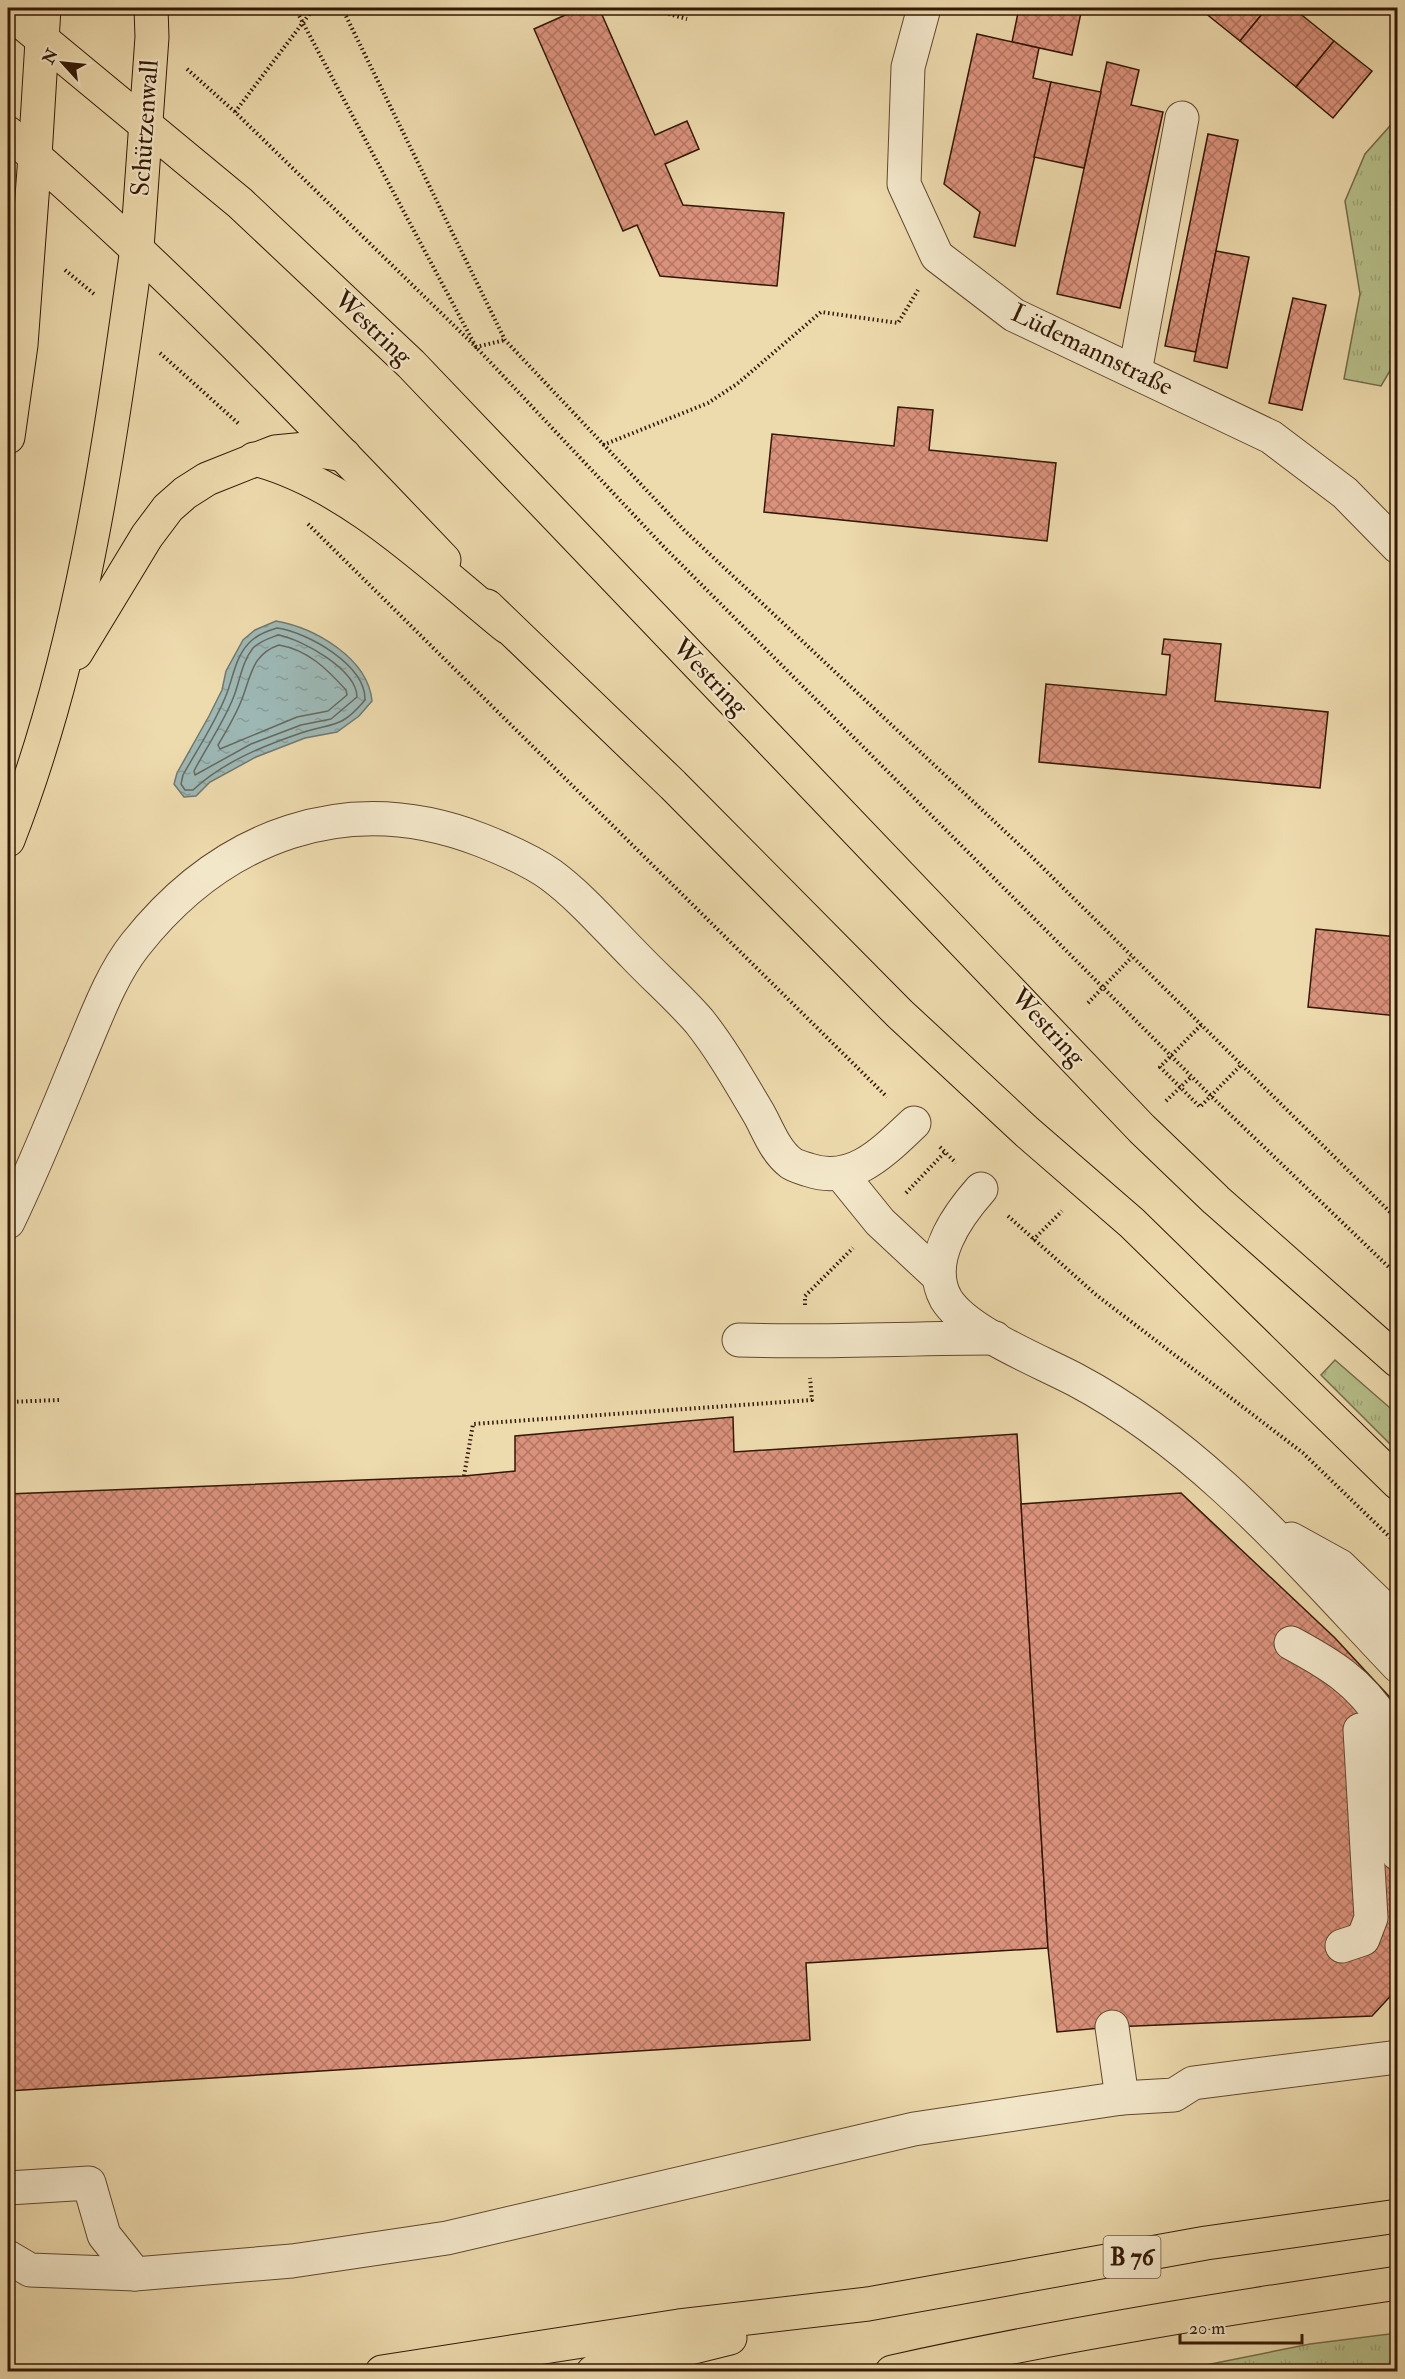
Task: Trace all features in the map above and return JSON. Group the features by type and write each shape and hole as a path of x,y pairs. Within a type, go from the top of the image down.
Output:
{"main road":[{"path":"8,437 21,345 44,40 44,8"},
{"name":"Westring","path":"8,11 240,203 411,364 1142,1129 1215,1200 1398,1361"},
{"name":"Schützenwall","path":"61,677 93,536 137,248 151,22"},
{"path":"8,133 137,248 344,455 507,627 673,785 900,1014 975,1084 1132,1223 1398,1483"},
{"path":"8,840 61,677 147,536 168,508 207,480 275,452 306,449 344,455"},
{"path":"254,459 280,465 340,499 390,532 507,627"},
{"name":"B 76","path":"593,2372 868,2304 1206,2243 1398,2216"},
{"path":"892,2372 977,2353 1202,2312 1398,2283"},
{"path":"382,2372 679,2326 868,2304"}],"street":[{"name":"Lüdemannstraße","path":"924,8 908,67 904,184 938,256 1014,315 1271,437 1345,493 1398,547"},
{"path":"1135,372 1182,118"},
{"path":"9,1222 106,995 133,948 169,904 209,871 256,843 302,828 363,819 409,820 452,829 501,848 550,874 598,918 699,1021 733,1070 774,1144 792,1164 821,1174 841,1174 925,1132"},
{"path":"841,1174 880,1221 939,1277 945,1296 955,1313 995,1338 1079,1382 1137,1417 1220,1484 1263,1524 1398,1666"},
{"path":"939,1277 948,1236 966,1207 981,1189"},
{"path":"739,1340 805,1342 887,1338 995,1338"},
{"path":"1263,1524 1340,1566 1398,1622"},
{"path":"1291,1643 1339,1669 1373,1703 1384,1721 1398,1854"},
{"path":"1342,1946 1363,1939 1371,1918 1359,1730"},
{"path":"1112,2027 1122,2098"},
{"path":"8,2257 30,2270 135,2274 292,2261 447,2238 914,2129 1122,2098 1174,2095 1193,2083 1398,2057"},
{"path":"8,2188 89,2183 104,2235 135,2274"}],"path":[{"path":"295,8 476,347"},
{"path":"235,112 314,8"},
{"path":"342,8 505,340 684,530 1029,854 1398,1220"},
{"path":"647,8 687,19"},
{"path":"151,22 235,112 476,347 664,548 1191,1077 1398,1276"},
{"path":"603,444 708,403 737,384 821,312 898,323 938,256"},
{"path":"476,347 505,340"},
{"path":"320,536 879,1088"},
{"path":"1088,1003 1132,957"},
{"path":"1201,1025 1160,1067 1200,1107 1242,1064"},
{"path":"1169,1098 1191,1077"},
{"path":"925,1132 954,1162"},
{"path":"1033,1240 1065,1208"},
{"path":"1010,1217 1095,1294 1303,1453 1398,1545"},
{"path":"8,1402 59,1401"}],"green space":[{"path":"1397,118 1397,359 1381,386 1344,379 1360,294 1345,201 1365,154"},
{"path":"1335,1360 1397,1414 1397,1451 1321,1375"},
{"path":"1397,2333 1397,2371 1176,2371 1310,2344"}],"water":[{"path":"276,621 307,630 337,648 361,671 372,701 359,716 337,732 305,738 256,757 210,782 196,796 184,797 174,784 177,773 222,690 226,671 243,640 255,630"}],"building":[{"path":"581,8 599,8 655,135 687,121 699,149 665,164 683,205 784,213 777,286 660,276 637,225 623,231 534,29"},
{"path":"1019,8 1082,8 1072,55 1012,42"},
{"path":"1199,8 1267,8 1240,41"},
{"path":"1267,8 1293,8 1334,41 1296,87 1240,41"},
{"path":"977,34 1039,48 1033,78 1051,82 1015,246 974,237 980,212 944,184"},
{"path":"1334,41 1372,71 1333,118 1296,87"},
{"path":"1107,62 1139,70 1131,105 1163,112 1120,308 1057,294"},
{"path":"1051,82 1101,92 1084,168 1034,157"},
{"path":"1208,134 1238,140 1196,352 1165,346"},
{"path":"1216,251 1249,257 1227,368 1194,361"},
{"path":"1293,298 1326,305 1302,410 1269,403"},
{"path":"898,407 933,410 929,450 1056,463 1047,541 764,512 772,434 894,446"},
{"path":"1164,639 1221,644 1215,701 1328,712 1320,788 1039,762 1046,684 1166,695 1170,655 1162,654"},
{"path":"1316,929 1398,937 1398,1016 1308,1007"},
{"path":"733,1417 734,1452 1017,1434 1048,1948 806,1963 810,2040 8,2091 8,1494 464,1476 515,1471 515,1436"},
{"path":"1181,1493 1335,1638 1398,1706 1398,1988 1372,2016 1112,2027 1057,2032 1048,1948 1021,1504"}]}
